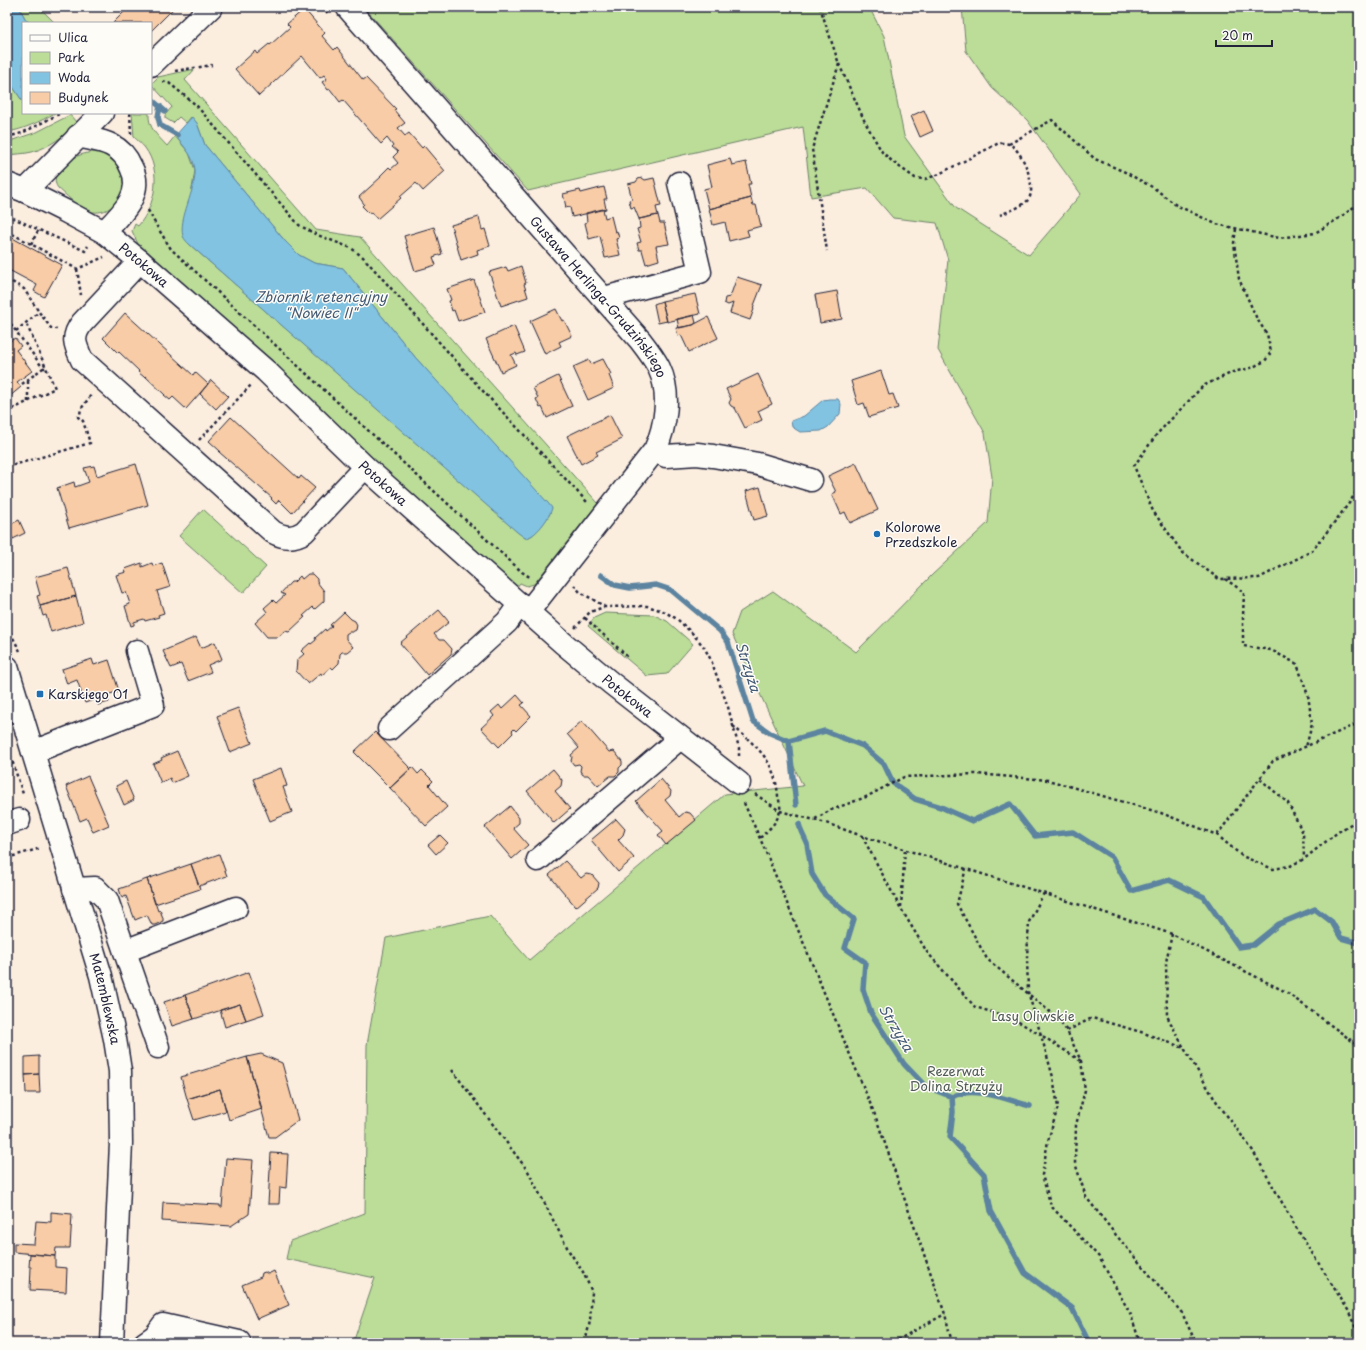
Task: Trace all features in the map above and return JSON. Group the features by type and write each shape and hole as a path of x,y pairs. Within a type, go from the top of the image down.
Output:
{"street":[{"path":"152,64 211,7"},
{"name":"Gustawa Herlinga-Grudzińskiego","path":"340,13 604,298 653,356 660,370 665,392 666,409 661,438 655,450 602,519 524,608 389,729"},
{"name":"Potokowa","path":"101,114 78,136 16,188 65,211 104,232 140,261 266,371 365,467 563,643 680,738 739,783"},
{"path":"78,136 109,144 120,151 128,159 134,172 136,186 133,196 125,210 104,232"},
{"path":"604,298 700,272 679,183"},
{"path":"140,261 77,329 75,339 82,360 273,532 280,536 296,537 304,532 365,467"},
{"path":"655,450 666,456 697,454 758,464 811,480"},
{"path":"33,752 153,705 137,651"},
{"name":"Matemblewska","path":"7,667 101,976 115,1039 120,1071 121,1143 112,1343"},
{"path":"538,860 680,738"},
{"path":"74,889 95,888 107,900 158,1047"},
{"path":"124,951 236,908"},
{"path":"145,1343 155,1336 163,1325 239,1342"}],"path":[{"path":"322,7 340,13"},
{"path":"820,7 839,64 865,122 882,152 894,163 915,178 925,179 937,175 1000,143 1009,144 1018,151 1030,176 1032,190 1028,200 1000,215"},
{"path":"827,251 812,149 839,64"},
{"path":"172,71 212,65"},
{"path":"170,83 196,105 299,225 315,234 352,248 363,257 482,390 602,519"},
{"path":"7,137 22,133 59,114"},
{"path":"130,114 131,135"},
{"path":"1009,144 1052,120 1095,159 1125,172 1154,188 1176,205 1216,224 1280,238 1314,233 1341,217 1359,203"},
{"path":"147,206 156,225 171,249 522,572 534,580"},
{"path":"31,244 39,229"},
{"path":"1236,229 1234,243 1239,279 1250,306 1267,334 1271,352 1265,361 1251,368 1233,372 1203,386 1156,434 1134,466 1153,511 1182,552 1219,579 1259,578 1312,551 1350,502 1359,487"},
{"path":"7,231 77,269"},
{"path":"77,269 105,257"},
{"path":"77,269 81,296"},
{"path":"7,279 24,289 51,328 57,329"},
{"path":"16,331 39,312"},
{"path":"7,319 44,368"},
{"path":"7,412 55,388 44,368 26,323"},
{"path":"22,384 44,368"},
{"path":"28,379 28,402"},
{"path":"186,454 250,385"},
{"path":"7,467 90,443 83,421 78,417 81,409 90,396"},
{"path":"1224,579 1244,592 1243,646 1270,650 1297,664 1308,695 1312,724 1306,747"},
{"path":"572,584 580,592 604,607"},
{"path":"563,643 590,612 604,607 647,606 663,611 677,619 704,647 711,660 728,707 739,748 739,783 746,808 760,838 875,1115 945,1314 952,1343"},
{"path":"585,618 629,658"},
{"path":"1217,835 1273,761 1359,723"},
{"path":"733,726 755,745 771,765 777,784 780,811 773,825 760,838"},
{"path":"7,745 25,799"},
{"path":"815,820 831,810 866,797 904,777 976,774 1048,780 1161,813 1217,835 1242,856 1273,869 1290,866 1304,859 1338,832 1359,819"},
{"path":"1260,779 1288,803 1303,834 1304,859"},
{"path":"739,783 780,811 826,823 862,836 1172,934 1286,992 1359,1046"},
{"path":"862,836 900,907 927,952 975,1007 1012,1018 1081,1061"},
{"path":"7,858 46,846"},
{"path":"900,907 905,849"},
{"path":"966,868 957,904 987,959 1056,1017 1067,1031 1081,1061 1085,1090 1076,1125 1075,1162 1086,1197 1182,1313 1196,1343"},
{"path":"1044,893 1029,922 1027,957 1028,992 1053,1077 1058,1107 1048,1141 1042,1175 1051,1206 1099,1257 1131,1315 1140,1343"},
{"path":"1172,934 1166,962 1167,1016 1214,1098 1253,1151 1297,1229 1348,1310 1359,1336"},
{"path":"1067,1031 1092,1018 1141,1032 1184,1048"},
{"path":"452,1070 528,1171 569,1251 583,1272 592,1292 590,1321 585,1343"},
{"path":"892,1343 945,1314"}],"green space":[{"path":"19,7 39,7 54,22 29,22"},
{"name":"Lasy Oliwskie","path":"364,7 869,7 884,36 904,136 956,208 1029,255 1081,194 1027,120 992,88 966,51 962,7 1359,7 1359,1343 353,1343 375,1278 286,1259 290,1241 365,1213 367,1045 386,938 490,916 529,960 725,794 803,786 732,634 740,612 773,591 856,652 932,575 988,523 992,477 985,433 938,350 948,260 937,223 893,218 867,188 811,197 803,127 528,191"},
{"path":"195,69 185,80 316,230 360,237 598,503 534,584 527,586 520,583 516,588 400,487 138,244 132,231 135,224 138,226 144,218 149,208 155,188 155,177 154,167 150,157 144,147 134,137 132,114 149,114 150,123 157,135 167,146 175,136 189,153 195,170 192,189 189,244 525,538 536,532 550,514 415,357 343,268 314,263 299,255 285,241 205,145 197,123 191,117 186,123 179,117 173,123 165,118 165,115 172,107 152,85 152,83 158,77"},
{"path":"7,78 22,100 22,114 53,114 26,127 7,132"},
{"path":"70,115 77,123 45,147 23,154 7,155 7,141 37,132"},
{"path":"99,151 113,159 121,169 124,180 122,192 117,202 108,209 98,212 85,210 75,203 58,188 56,178 57,173 70,160 80,155"},
{"path":"203,509 266,567 243,593 179,536"},
{"path":"605,613 654,615 667,621 693,644 667,674 647,676 588,626 594,618"}],"water":[{"path":"7,7 19,7 29,22 22,22 22,100 7,78"},
{"name":"Zbiornik retencyjny \"Nowiec II\"","path":"192,117 197,123 205,145 285,241 299,255 314,263 343,268 415,357 548,503 552,508 551,512 542,526 533,535 525,538 517,532 189,244 183,236 182,229 195,178 195,170 191,156 175,136"},
{"path":"838,399 841,404 840,414 828,427 821,431 800,432 792,427 791,421 804,416 823,400"}],"building":[{"path":"129,7 175,7 152,30 152,22 114,22"},
{"path":"304,9 325,33 322,36 334,50 337,47 363,80 366,78 396,109 394,110 405,123 398,128 405,136 409,133 422,148 424,146 445,171 423,191 416,183 377,219 371,212 369,213 362,206 364,204 359,197 381,177 380,176 389,167 391,169 398,163 393,157 398,152 392,147 393,146 387,138 381,144 343,100 340,102 330,89 328,90 322,82 327,79 324,75 320,78 302,56 259,96 235,69 255,51 257,54 269,44 270,45 290,27 287,24"},
{"path":"924,110 933,131 920,137 911,116"},
{"path":"730,159 732,165 746,162 751,184 748,184 751,198 709,209 704,189 712,187 707,165"},
{"path":"642,178 645,180 654,178 661,206 656,207 658,215 639,219 634,207 631,208 629,200 632,199 628,184 636,182 638,179"},
{"path":"604,187 607,199 604,199 606,209 572,217 570,207 565,208 563,194 580,190 581,193"},
{"path":"751,198 753,205 756,205 761,226 747,230 749,236 729,241 725,222 713,225 709,209"},
{"path":"603,209 605,218 611,216 615,232 617,231 619,238 616,239 620,255 605,258 600,236 589,239 585,223 587,222 586,213"},
{"path":"658,215 660,223 664,223 669,244 656,246 659,260 646,264 642,250 639,250 637,243 641,242 637,229 640,228 639,219"},
{"path":"479,217 482,230 485,229 490,246 477,250 478,254 461,260 451,225"},
{"path":"434,227 442,254 433,257 436,265 415,271 404,236"},
{"path":"7,235 62,265 44,297 34,291 37,285 7,269"},
{"path":"521,266 528,297 501,306 489,272 506,267 508,271"},
{"path":"737,277 762,285 750,320 730,313 733,303 728,305 724,303 725,298 730,297"},
{"path":"474,280 485,312 458,321 454,310 452,311 449,301 451,300 447,289"},
{"path":"837,291 842,319 820,323 815,295"},
{"path":"695,294 700,314 667,322 662,301"},
{"path":"662,301 667,321 658,323 654,304"},
{"path":"556,309 562,321 564,320 572,336 559,342 561,346 545,354 530,321"},
{"path":"125,313 193,375 195,372 208,384 186,409 173,397 170,400 164,395 103,338"},
{"path":"694,315 696,323 679,328 677,319"},
{"path":"708,317 718,338 689,352 681,335 678,336 676,328 693,325"},
{"path":"514,326 525,352 517,355 516,353 511,355 516,365 501,372 486,339"},
{"path":"7,337 10,341 15,338 21,346 16,350 32,371 17,382 21,387 9,397 10,399 7,401"},
{"path":"603,359 611,374 609,375 614,388 588,400 573,367 589,360 591,364"},
{"path":"881,371 889,395 893,394 898,408 869,417 864,403 858,405 851,381"},
{"path":"758,374 772,404 758,411 762,420 745,428 735,408 729,403 731,399 726,389"},
{"path":"558,376 572,406 547,418 542,407 540,408 536,399 538,398 533,388"},
{"path":"211,380 228,396 216,409 200,394"},
{"path":"610,415 622,439 596,452 598,455 581,464 567,436"},
{"path":"231,417 299,479 301,476 315,488 292,513 279,500 276,504 271,499 272,498 219,452 220,451 209,441"},
{"path":"856,463 878,510 850,523 845,512 841,514 832,494 836,492 828,476"},
{"path":"136,464 148,505 69,528 57,488 74,482 75,487 89,482 84,468 94,466 97,476"},
{"path":"760,487 768,516 754,520 746,491"},
{"path":"19,520 25,533 13,539 7,526"},
{"path":"142,563 142,567 152,563 153,566 162,563 170,587 157,591 164,613 158,615 159,617 134,622 134,625 131,626 125,606 130,604 126,592 122,593 116,575 126,572 125,569"},
{"path":"68,568 76,596 40,606 37,596 40,595 35,577"},
{"path":"308,574 312,574 317,579 317,582 324,591 324,601 315,609 313,607 289,632 285,631 278,637 267,637 255,623 267,612 264,608 273,600 276,603 285,595 281,593 291,582 294,582 300,576 302,579"},
{"path":"76,596 83,622 51,632 46,615 43,616 40,606"},
{"path":"439,610 449,622 434,634 439,640 444,640 452,649 451,654 427,675 400,643"},
{"path":"344,612 355,621 357,625 356,630 346,634 346,639 353,647 347,652 342,652 340,654 339,663 333,669 331,667 322,675 321,673 308,684 296,671 297,660 304,654 301,651 316,640 315,638 325,629 326,631 332,626 330,625"},
{"path":"196,637 201,648 215,642 222,659 208,665 211,672 188,681 181,664 171,668 163,651"},
{"path":"92,659 94,665 109,660 119,691 107,695 109,702 98,705 96,699 85,703 77,680 67,684 62,669"},
{"path":"517,695 524,703 521,705 531,716 516,731 514,729 512,731 513,733 499,747 481,728 494,716 491,712 499,705 502,709"},
{"path":"238,708 252,743 230,752 217,716"},
{"path":"582,721 609,752 614,751 622,761 619,772 615,776 610,776 598,786 588,775 583,775 580,771 581,766 579,764 574,765 571,761 571,755 579,748 567,734"},
{"path":"375,732 411,769 390,788 354,752"},
{"path":"177,751 188,776 172,783 170,778 161,783 153,764 162,760 161,758"},
{"path":"412,767 418,774 422,770 433,781 429,785 447,807 426,826 390,788"},
{"path":"281,768 287,786 283,787 292,812 270,821 253,779"},
{"path":"553,769 562,780 561,786 555,791 570,809 554,823 527,791"},
{"path":"88,776 109,825 93,832 87,818 80,821 66,786"},
{"path":"661,779 671,791 670,796 665,800 679,817 685,812 690,813 696,820 666,845 658,835 663,831 636,801"},
{"path":"126,781 134,800 124,805 116,786"},
{"path":"510,806 519,818 519,823 513,828 528,845 512,859 485,827"},
{"path":"616,819 625,829 623,835 618,840 634,858 618,872 591,840"},
{"path":"440,835 448,843 436,854 428,845"},
{"path":"219,854 227,876 199,886 191,864"},
{"path":"565,861 581,878 586,874 592,875 599,883 598,888 576,907 549,875"},
{"path":"191,864 200,889 155,904 147,879"},
{"path":"147,879 158,911 160,910 163,918 163,921 155,925 152,925 147,915 135,920 126,896 122,898 119,889"},
{"path":"249,972 264,1014 246,1020 240,1004 194,1019 185,995"},
{"path":"185,995 194,1019 172,1026 164,1002"},
{"path":"240,1004 246,1020 225,1027 220,1010"},
{"path":"261,1054 282,1063 298,1120 275,1137 269,1137 247,1057"},
{"path":"39,1056 39,1074 25,1075 25,1057"},
{"path":"247,1057 262,1109 229,1120 220,1089 187,1099 181,1077"},
{"path":"39,1074 40,1093 26,1093 25,1075"},
{"path":"220,1089 226,1111 194,1120 187,1099"},
{"path":"271,1153 288,1154 286,1188 280,1187 279,1204 268,1204"},
{"path":"226,1158 253,1160 249,1214 231,1226 162,1221 163,1202 220,1205 220,1207 222,1207"},
{"path":"51,1212 72,1214 70,1248 56,1248 55,1256 14,1252 14,1243 34,1244 36,1221 51,1222"},
{"path":"30,1254 55,1256 55,1267 67,1268 66,1292 30,1290"},
{"path":"274,1271 289,1305 257,1319 242,1285 261,1277 262,1273 265,1272 268,1274"}],"waterway":[{"name":"Strzyża","path":"152,100 165,111"},
{"path":"160,106 158,117 160,125 177,135"},
{"name":"Strzyża","path":"601,575 615,585 630,588 656,585 671,590 720,631 728,642 753,721 770,733 789,741 796,805"},
{"path":"789,741 825,731 863,746 884,764 893,783 915,799 941,807 972,821 1010,804 1035,836 1073,832 1112,857 1131,891 1169,880 1204,897 1239,947 1253,945 1279,924 1315,909 1332,922 1341,938 1359,943"},
{"name":"Strzyża","path":"799,824 807,844 812,874 825,895 854,919 845,948 865,962 863,989 871,1013 904,1064 925,1086 952,1097 953,1112 950,1137 984,1174 991,1211 1025,1273 1072,1308 1089,1343"},
{"path":"952,1097 970,1092 980,1093 1001,1097 1030,1106"}],"place":[{"name":"Kolorowe Przedszkole","path":"877,534"},
{"name":"Karskiego 01","path":"40,694"}],"park label":[{"name":"Rezerwat Dolina Strzyży","path":"956,1078"}]}
